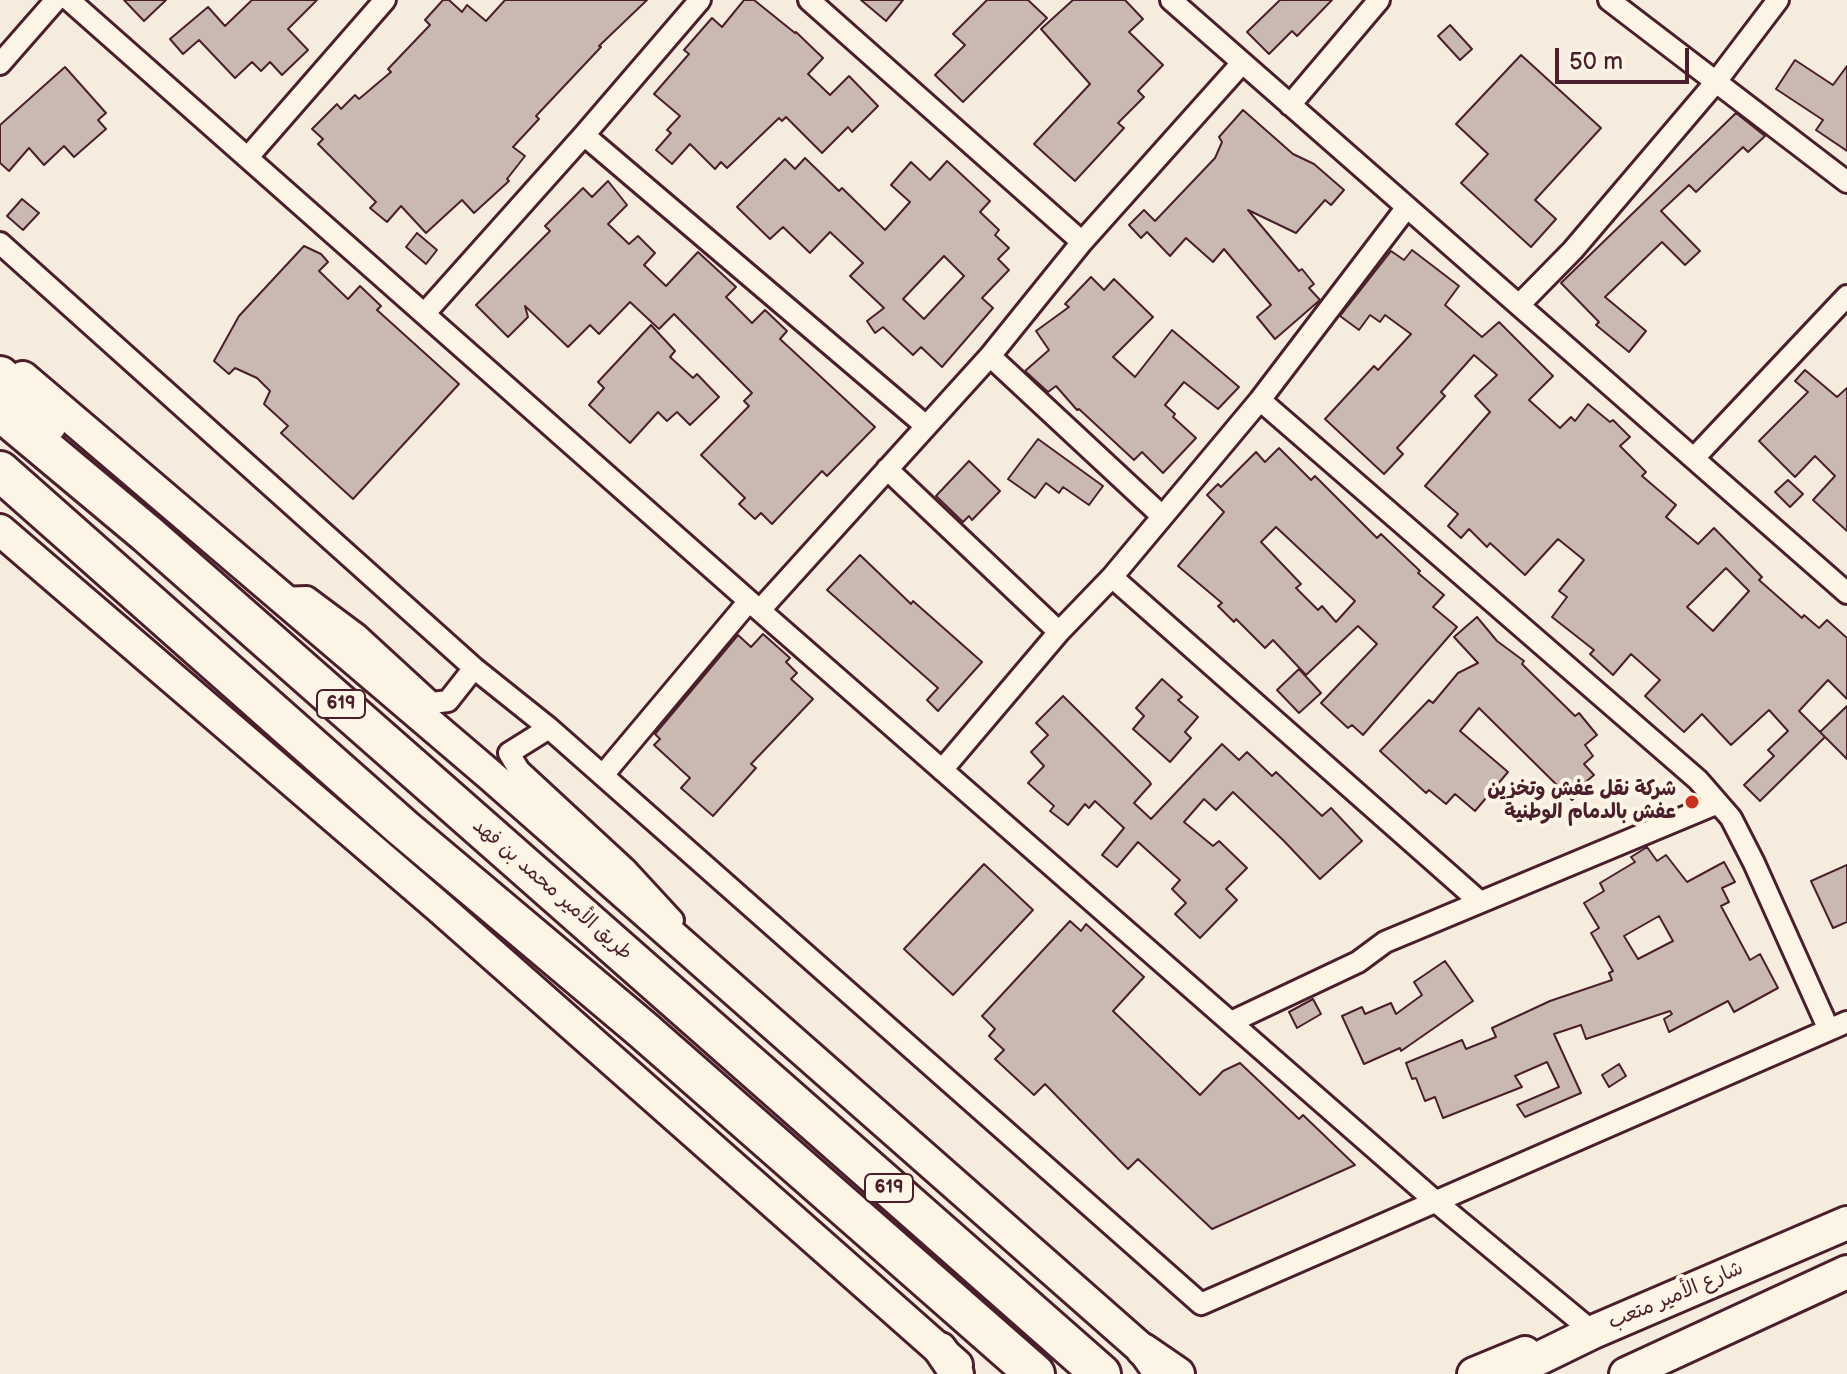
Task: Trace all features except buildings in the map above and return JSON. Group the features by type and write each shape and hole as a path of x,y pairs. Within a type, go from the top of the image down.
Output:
{"highway":[{"path":"0,376 87,464 108,501"},
{"name":"طريق الأمير محمد بن فهد","path":"0,411 108,501 1101,1374"},
{"name":"619","path":"0,471 391,818 643,1030 1035,1374"}],"main road":[{"path":"0,358 490,775 1151,1362 1178,1374"},
{"path":"0,530 440,908 948,1362 967,1374"},
{"name":"شارع الأمير متعب","path":"1507,1374 1593,1332 1847,1223"},
{"path":"1628,1374 1847,1272"},
{"path":"1474,1374 1529,1351 1593,1332"}],"street":[{"path":"0,64 56,0"},
{"path":"69,0 754,606 1435,1201 1593,1332"},
{"path":"248,157 385,0"},
{"path":"809,0 1082,242"},
{"path":"1171,0 1847,593"},
{"path":"1290,105 1379,0"},
{"path":"1609,0 1847,182"},
{"path":"1519,305 1573,250 1715,83 1778,0"},
{"path":"425,313 584,135 692,3"},
{"path":"603,775 754,606 887,469 990,356 1082,242 1242,63"},
{"path":"584,135 926,426"},
{"path":"942,770 1059,632 1112,577 1260,400 1407,207"},
{"path":"0,243 474,668 603,775 1201,1304 1838,1026 1731,818 1698,780 1260,400"},
{"path":"1694,458 1847,296"},
{"path":"990,356 1162,516"},
{"path":"887,469 1059,632"},
{"path":"1112,577 1480,902"},
{"path":"280,598 307,597 358,635 432,703 448,701 474,668"},
{"path":"549,728 509,753 519,770 626,869 682,929 714,975"},
{"path":"1231,1022 1358,962 1385,942 1718,803"}],"place":[{"name":"شركة نقل عفش وتخزين عفش بالدمام الوطنية","path":"1692,802"}]}
